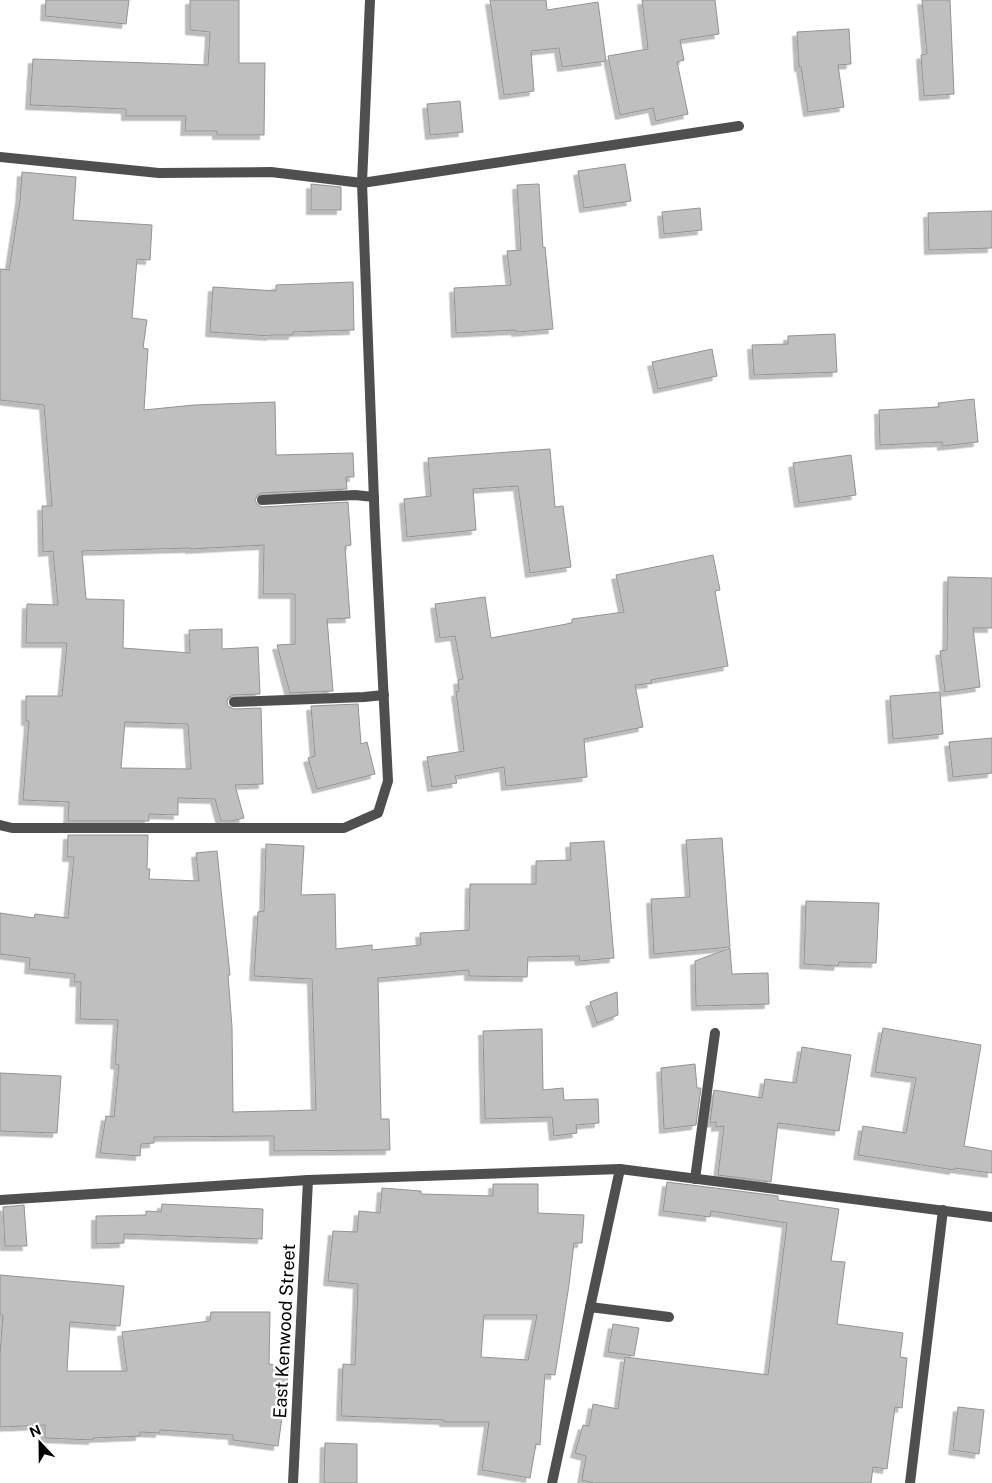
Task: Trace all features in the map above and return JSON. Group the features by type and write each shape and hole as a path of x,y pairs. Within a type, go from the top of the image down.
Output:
{"street":[{"path":"0,825 12,828 344,828 378,813 388,781 374,497 362,183 370,0"},
{"path":"0,157 160,173 271,172 362,183 739,126"},
{"path":"262,500 355,494 374,497"},
{"path":"234,702 384,695"},
{"path":"695,1179 715,1033"},
{"path":"552,1483 620,1169"},
{"path":"0,1200 308,1180 620,1169 992,1217"},
{"name":"East Kenwood Street","path":"294,1483 308,1180"},
{"path":"910,1483 943,1210"},
{"path":"590,1307 669,1317"}],"building":[{"path":"46,0 129,0 126,24 45,16"},
{"path":"190,0 239,0 239,63 265,63 264,135 217,135 217,131 185,131 186,116 126,116 126,109 30,105 33,59 208,65 210,32 190,30"},
{"path":"490,0 546,0 547,10 598,2 606,61 562,67 559,48 531,51 534,91 504,95"},
{"path":"642,0 715,0 719,34 680,40 684,60 677,62 688,114 656,121 653,108 620,115 608,56 648,49"},
{"path":"922,0 950,0 954,94 924,96 921,55 927,54"},
{"path":"849,29 851,64 838,65 844,107 808,112 801,67 799,67 797,32"},
{"path":"460,101 463,132 430,135 427,104"},
{"path":"625,164 631,201 584,208 578,171"},
{"path":"22,172 76,177 73,220 152,225 150,260 137,259 132,318 147,320 143,348 148,349 144,410 194,405 275,402 276,455 353,453 354,477 346,477 347,489 262,493 255,500 262,507 348,502 351,545 345,546 350,618 327,619 333,691 290,693 277,645 295,644 295,594 263,594 264,545 190,549 82,551 86,599 124,600 123,648 190,653 189,630 222,629 222,649 258,647 260,694 233,695 228,698 227,702 228,706 234,709 261,708 263,784 235,785 244,818 221,821 215,799 178,798 178,815 149,814 149,821 68,821 69,802 23,800 29,721 26,721 26,696 62,696 67,643 26,643 27,604 58,605 53,551 43,552 42,506 52,506 44,405 0,400 0,269 9,270 20,200","holes":["125,722 188,724 191,769 121,768"]},
{"path":"311,184 341,187 341,210 311,210"},
{"path":"539,184 543,248 545,247 553,329 456,333 454,288 511,285 507,251 521,250 517,185"},
{"path":"700,208 702,230 664,234 662,212"},
{"path":"992,211 992,248 929,250 928,213"},
{"path":"353,282 354,330 293,332 293,335 271,336 210,332 213,287 276,291 276,285"},
{"path":"835,334 837,372 754,375 752,345 788,344 788,336"},
{"path":"712,349 717,376 658,389 652,362"},
{"path":"974,399 978,442 942,446 942,442 880,445 879,410 939,407 938,403"},
{"path":"550,449 555,507 563,506 571,567 530,573 518,486 473,489 476,530 407,537 404,499 431,496 428,458"},
{"path":"851,455 856,495 799,503 793,463"},
{"path":"713,555 720,590 715,591 728,666 651,680 652,683 635,685 643,727 584,739 587,777 506,786 504,767 455,776 457,783 432,787 427,757 464,751 456,692 459,691 458,680 463,679 455,636 440,638 435,604 485,597 491,638 572,623 572,619 624,612 616,575"},
{"path":"948,577 992,578 992,628 973,628 980,687 945,692 940,651 947,650"},
{"path":"940,692 943,734 893,739 890,696"},
{"path":"358,704 361,744 367,742 375,774 317,789 308,758 315,756 311,706"},
{"path":"992,738 992,773 953,777 949,742"},
{"path":"68,835 148,835 147,869 150,869 149,879 199,881 196,853 217,851 230,975 228,975 232,1027 233,1112 316,1110 312,979 254,976 258,912 264,911 266,844 304,846 301,895 335,894 336,949 372,945 372,950 421,945 420,933 469,930 470,884 536,884 536,861 571,860 570,843 604,841 614,958 580,961 579,956 528,957 527,977 469,976 469,970 378,978 381,1119 389,1119 390,1150 274,1151 274,1136 154,1137 154,1143 141,1144 140,1156 100,1153 106,1116 114,1117 119,1065 115,1064 118,1020 80,1019 81,982 74,982 75,974 29,969 30,958 0,954 0,913 34,918 35,914 68,918 74,857 67,857"},
{"path":"722,838 730,947 654,954 651,899 690,897 686,840"},
{"path":"806,901 879,903 876,963 839,962 838,966 804,964"},
{"path":"730,948 732,974 768,973 769,1004 696,1006 695,961"},
{"path":"617,992 618,1015 597,1023 590,1002"},
{"path":"883,1028 981,1045 964,1146 992,1151 992,1173 954,1168 954,1170 858,1155 863,1126 906,1133 916,1078 875,1072"},
{"path":"542,1029 543,1090 563,1088 564,1100 598,1099 599,1123 576,1125 577,1133 554,1136 552,1117 485,1119 483,1031"},
{"path":"802,1047 851,1055 839,1131 778,1123 771,1182 718,1175 724,1126 716,1127 716,1122 710,1123 714,1090 762,1098 765,1079 796,1083"},
{"path":"695,1064 697,1088 701,1088 696,1125 664,1129 661,1068"},
{"path":"0,1073 61,1076 57,1133 0,1131"},
{"path":"667,1182 778,1196 778,1200 839,1209 831,1261 845,1262 837,1324 903,1333 900,1357 907,1358 902,1408 895,1407 887,1469 873,1467 871,1483 594,1483 582,1480 586,1456 575,1453 583,1425 589,1426 593,1404 618,1409 625,1357 768,1375 787,1223 711,1211 710,1217 663,1211"},
{"path":"493,1184 538,1184 538,1213 584,1215 582,1243 574,1243 555,1375 545,1374 540,1445 536,1444 530,1478 482,1470 489,1422 444,1422 444,1420 341,1416 343,1364 355,1365 358,1284 328,1281 333,1231 357,1232 359,1211 380,1213 382,1188 421,1191 421,1194 493,1196","holes":["484,1315 537,1315 528,1360 481,1357"]},
{"path":"162,1204 263,1209 262,1239 124,1234 124,1243 96,1244 96,1216 146,1215 146,1211 161,1212"},
{"path":"24,1205 27,1246 5,1246 3,1207"},
{"path":"0,1275 124,1286 120,1326 70,1322 67,1371 127,1371 122,1332 210,1321 211,1312 270,1312 269,1364 289,1367 278,1446 233,1440 233,1435 160,1430 160,1433 140,1432 140,1436 93,1438 93,1440 45,1438 45,1425 0,1427 0,1354 3,1315 0,1315"},
{"path":"613,1324 639,1328 634,1356 608,1352"},
{"path":"958,1407 984,1410 979,1454 953,1450"},
{"path":"325,1443 357,1444 357,1483 324,1483"}]}
